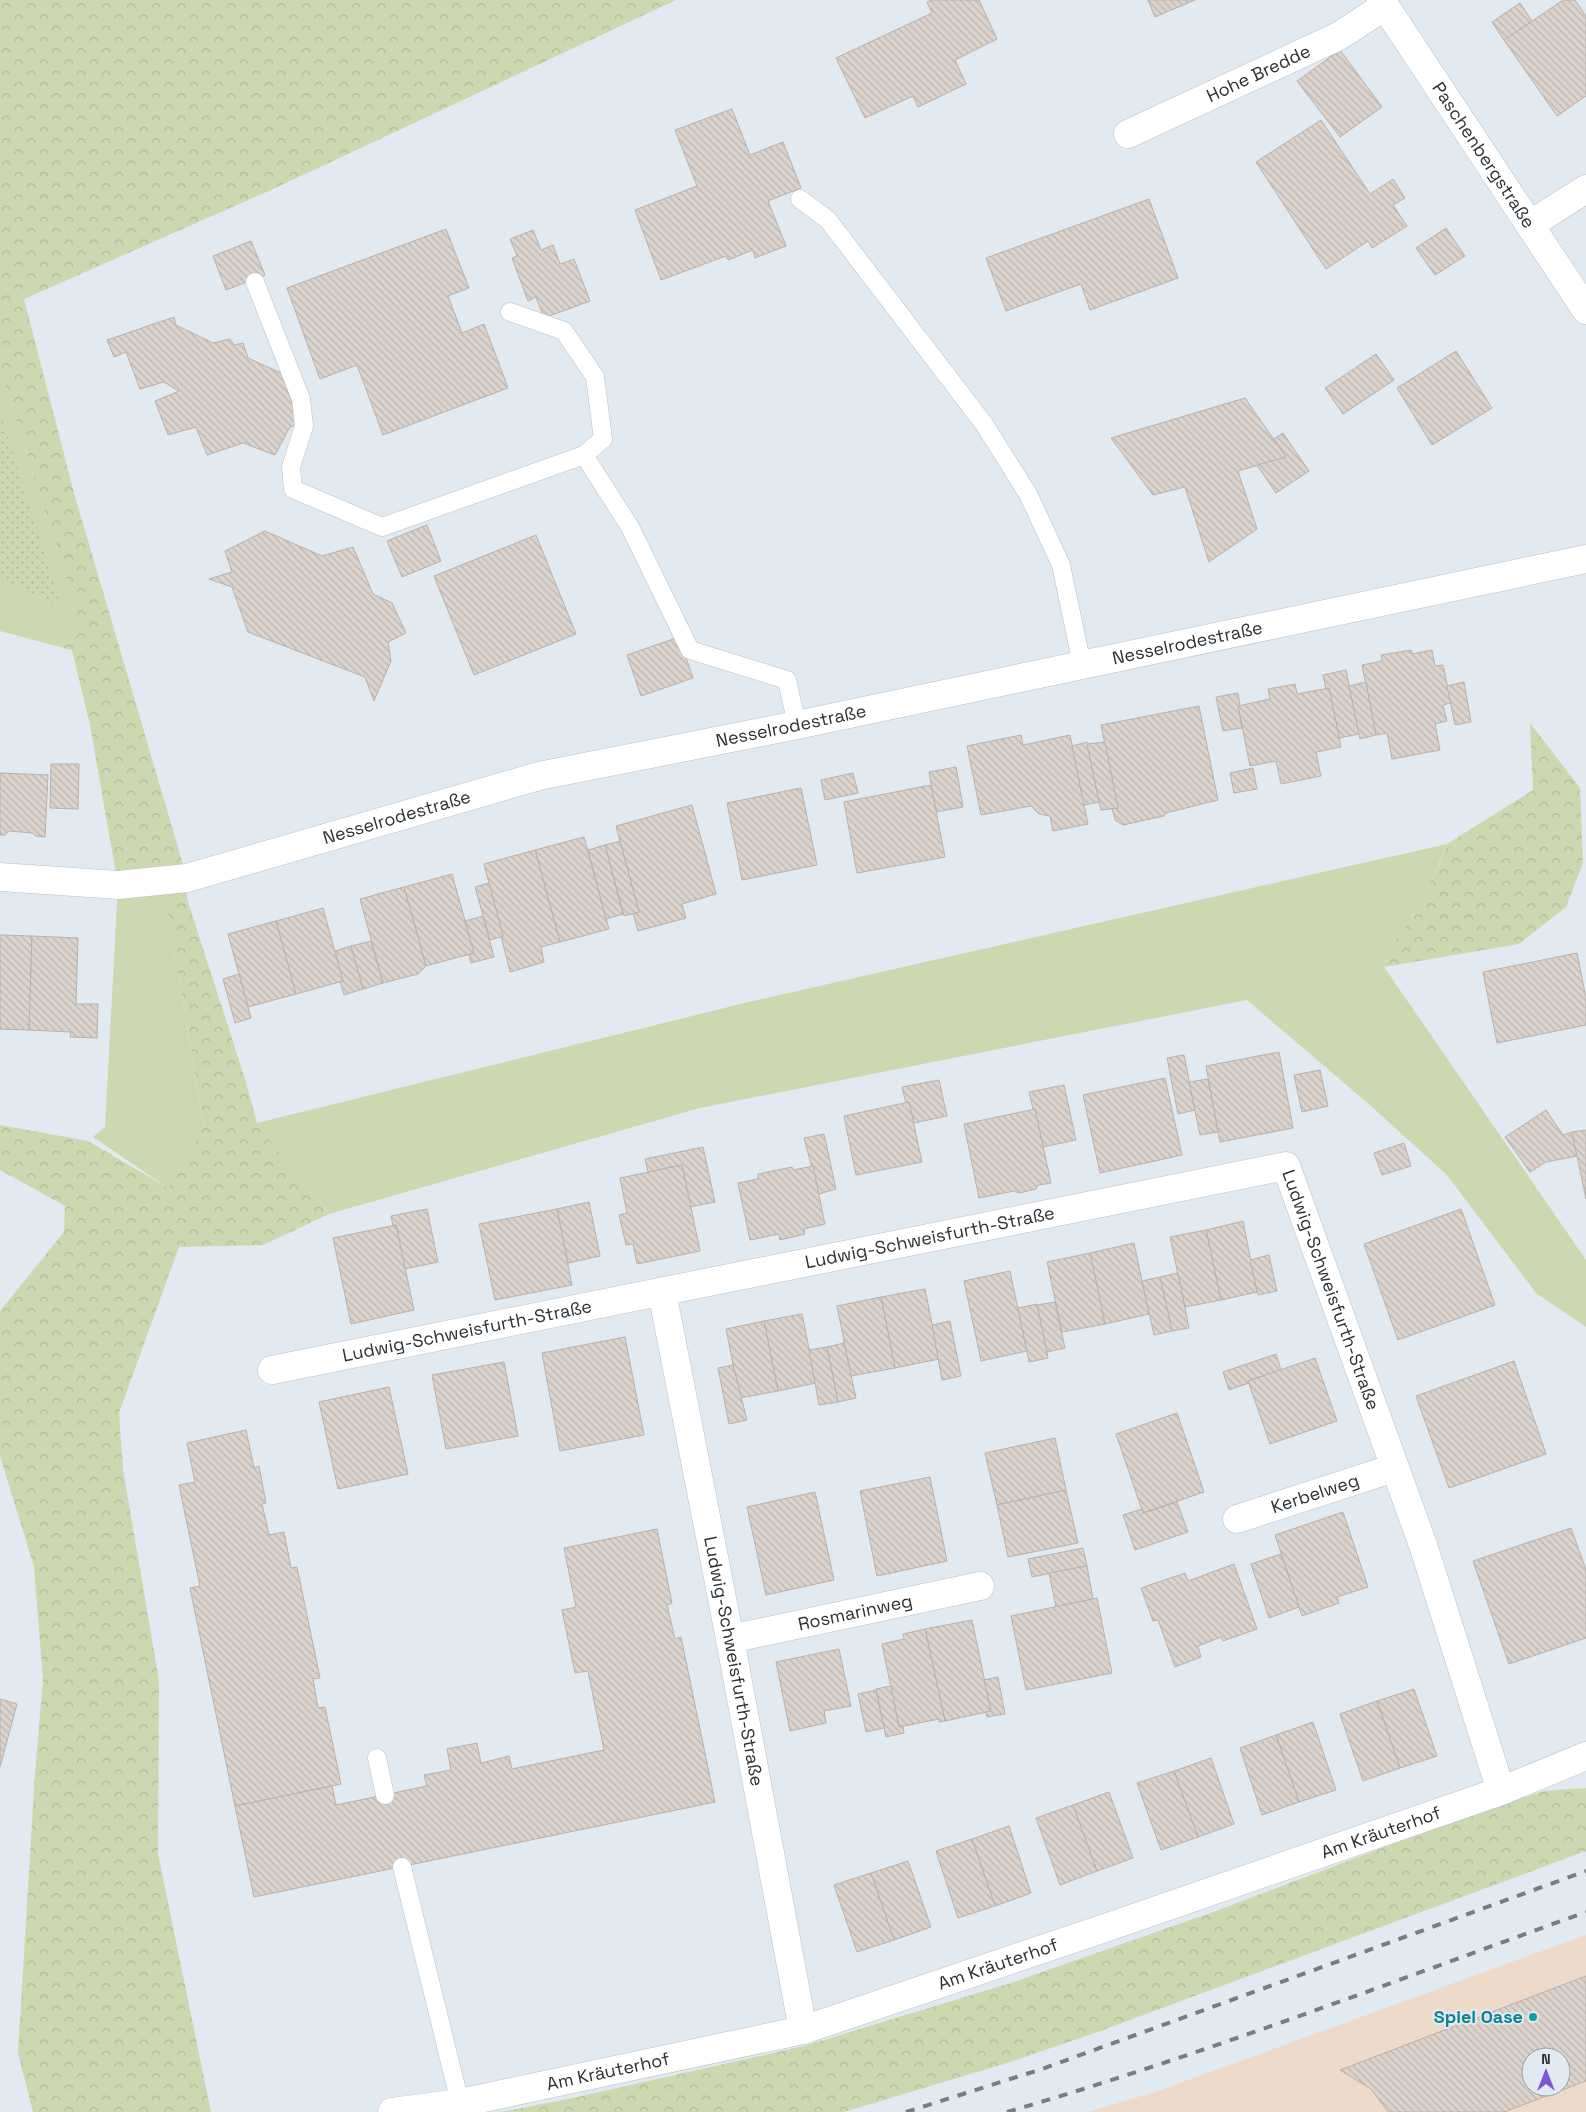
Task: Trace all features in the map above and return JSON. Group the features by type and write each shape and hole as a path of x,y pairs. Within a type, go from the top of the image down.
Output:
{"street":[{"name":"Hohe Bredde","path":"1128,134 1339,36 1383,3"},
{"name":"Paschenbergstraße","path":"1383,3 1531,224 1586,310"},
{"path":"1531,224 1586,189"},
{"name":"Nesselrodestraße","path":"0,877 118,884 188,878 539,776 797,725 1586,559"},
{"name":"Ludwig-Schweisfurth-Straße","path":"272,1370 1286,1166 1423,1545 1501,1791"},
{"name":"Ludwig-Schweisfurth-Straße","path":"662,1292 730,1639 803,2030"},
{"name":"Kerbelweg","path":"1237,1519 1394,1468"},
{"name":"Rosmarinweg","path":"730,1639 980,1586"},
{"name":"Am Kräuterhof","path":"392,2112 460,2104 803,2030 1501,1791 1586,1756"}],"lane":[{"path":"800,199 828,220 984,424 1028,494 1061,565 1082,665"},
{"path":"255,282 302,399 304,426 291,467 293,489 382,526 584,455 603,439 595,377 564,330 510,312"},
{"path":"584,455 630,526 690,650 787,680 797,725"},
{"path":"377,1758 385,1794"},
{"path":"402,1867 460,2104"}],"shaded area":[{"path":"1586,1935 1586,2112 1088,2112 1158,2091"}],"green space":[{"path":"0,0 676,0 271,190 24,299 74,493 187,878 118,885 90,725 72,650 56,646 81,627 0,369"},
{"path":"0,369 81,627 56,646 0,631"},
{"path":"0,412 61,606 0,579"},
{"path":"1530,723 1580,788 1583,863 1566,907 1519,944 1384,967 1390,950 1415,912 1440,863 1447,844 1533,790"},
{"path":"1447,844 1423,896 1384,967 1586,1260 1586,1327 1536,1293 1447,1175 1371,1106 1247,1000 700,1108 329,1214 257,1123 753,1001"},
{"path":"187,878 187,899 166,901 204,1128 168,1188 93,1137 105,1127 118,885"},
{"path":"187,899 245,1079 257,1123 329,1214 263,1245 179,1247 119,1413 123,1469 159,1681 158,1854 211,2112 33,2112 18,2053 35,1773 43,1679 34,1567 0,1456 0,1311 64,1232 65,1206 0,1170 0,1125 88,1141 168,1188 204,1127 166,901"},
{"path":"1586,1788 1586,1851 1103,2030 1007,2063 844,2112 501,2112 573,2098 804,2046 1014,1982 1216,1911 1432,1829 1543,1791"}],"building":[{"path":"931,0 979,0 997,39 955,60 966,84 918,107 913,96 865,118 836,58 932,13 927,2"},
{"path":"1148,0 1195,0 1155,17"},
{"path":"1563,0 1575,0 1586,16 1586,96 1557,116 1504,40"},
{"path":"1520,3 1532,21 1504,40 1492,22"},
{"path":"1340,50 1382,107 1340,137 1297,81"},
{"path":"732,109 750,155 783,142 801,188 768,201 786,246 755,258 753,250 728,260 726,256 661,280 635,210 697,186 675,130"},
{"path":"1321,120 1370,194 1393,179 1405,198 1393,205 1407,226 1372,248 1368,241 1326,269 1256,162"},
{"path":"1149,199 1178,278 1090,310 1081,284 1006,311 986,258"},
{"path":"1446,228 1465,256 1435,275 1416,248"},
{"path":"446,229 469,288 448,296 462,333 484,324 508,388 383,435 357,365 320,379 287,288"},
{"path":"533,230 541,250 553,245 560,264 574,259 590,301 544,318 536,297 528,301 512,258 517,256 510,239"},
{"path":"251,241 265,275 226,290 213,256"},
{"path":"174,317 176,325 213,343 230,339 234,345 243,343 248,358 281,373 300,423 290,427 275,455 243,443 207,455 196,427 168,435 155,401 179,391 164,382 140,389 126,352 114,357 107,340"},
{"path":"1456,351 1492,408 1432,445 1397,388"},
{"path":"1376,354 1394,380 1343,414 1325,388"},
{"path":"1245,398 1286,457 1238,471 1257,529 1209,562 1185,487 1153,495 1111,438"},
{"path":"1283,433 1309,471 1276,493 1257,465 1286,457 1274,439"},
{"path":"427,525 441,561 402,577 387,541"},
{"path":"265,531 322,556 353,547 373,594 392,603 406,633 388,642 391,661 374,701 365,677 248,632 232,587 209,579 232,572 225,551"},
{"path":"536,535 576,634 474,675 434,576"},
{"path":"679,637 693,678 641,696 627,655"},
{"path":"1411,650 1412,654 1432,650 1435,666 1443,665 1451,703 1443,705 1447,721 1435,724 1440,750 1392,759 1387,733 1376,735 1362,665 1382,661 1381,655"},
{"path":"1346,670 1359,734 1339,738 1329,688 1326,689 1323,675"},
{"path":"1366,682 1376,735 1360,739 1349,686"},
{"path":"1464,682 1471,722 1455,725 1447,686"},
{"path":"1295,684 1297,694 1329,688 1341,747 1316,752 1321,776 1281,784 1276,761 1250,766 1238,706 1270,699 1268,689"},
{"path":"1238,693 1242,728 1223,731 1216,697"},
{"path":"1199,706 1218,800 1166,813 1164,816 1123,825 1115,820 1112,808 1118,808 1101,725"},
{"path":"1021,735 1023,745 1070,735 1088,824 1053,831 1050,816 1039,814 1031,806 981,815 967,746"},
{"path":"1087,742 1099,802 1084,805 1072,746"},
{"path":"1105,742 1118,808 1101,810 1087,744"},
{"path":"51,764 79,764 78,809 50,808"},
{"path":"956,767 963,807 936,812 929,772"},
{"path":"1253,768 1257,789 1234,793 1230,773"},
{"path":"0,773 48,775 45,837 36,836 32,833 9,831 5,835 0,835"},
{"path":"853,773 858,793 825,800 821,780"},
{"path":"931,785 945,857 857,873 844,802"},
{"path":"801,788 817,865 742,880 727,803"},
{"path":"692,805 716,894 682,904 686,918 638,931 633,913 639,912 616,826"},
{"path":"584,837 609,929 560,942 535,850"},
{"path":"620,841 639,912 624,916 605,845"},
{"path":"605,845 623,914 606,919 588,850"},
{"path":"535,850 560,942 541,947 544,962 510,972 501,936 503,936 484,864"},
{"path":"452,874 474,953 426,966 404,887"},
{"path":"489,883 503,936 490,940 475,887"},
{"path":"404,887 426,966 418,974 383,983 360,899"},
{"path":"323,908 343,981 296,994 276,921"},
{"path":"483,916 494,957 471,963 469,955 474,953 465,921"},
{"path":"276,921 296,994 248,1007 228,934"},
{"path":"0,935 32,936 29,1030 0,1029"},
{"path":"32,936 78,938 76,1004 98,1004 97,1038 70,1037 71,1032 29,1030"},
{"path":"371,941 383,983 363,989 351,946"},
{"path":"351,946 363,989 344,995 340,982 343,981 335,951"},
{"path":"1577,953 1586,998 1586,1025 1497,1043 1483,972"},
{"path":"239,974 251,1018 235,1023 223,979"},
{"path":"1279,1052 1293,1128 1220,1142 1206,1066"},
{"path":"1184,1055 1195,1110 1178,1114 1167,1058"},
{"path":"1320,1070 1328,1106 1302,1112 1294,1075"},
{"path":"1165,1078 1182,1155 1100,1173 1083,1095"},
{"path":"1208,1079 1218,1132 1200,1135 1189,1082"},
{"path":"939,1080 947,1116 914,1123 909,1102 906,1103 902,1087"},
{"path":"1064,1085 1076,1140 1043,1147 1035,1109 1033,1109 1029,1092"},
{"path":"909,1102 922,1162 856,1175 844,1116"},
{"path":"1035,1109 1051,1183 1038,1185 1036,1189 1019,1193 1014,1191 979,1198 964,1124"},
{"path":"1546,1110 1563,1135 1572,1132 1577,1156 1546,1162 1530,1172 1505,1137"},
{"path":"1586,1130 1586,1199 1572,1132"},
{"path":"824,1134 836,1189 819,1194 804,1138"},
{"path":"1404,1143 1411,1166 1382,1175 1374,1153"},
{"path":"703,1147 715,1202 690,1207 682,1165 648,1172 645,1159"},
{"path":"682,1165 700,1251 637,1264 633,1244 626,1245 619,1215 627,1213 620,1178"},
{"path":"813,1166 825,1224 804,1229 805,1234 780,1240 779,1234 750,1240 738,1183 758,1179 758,1174 792,1167 793,1170"},
{"path":"589,1202 600,1256 568,1263 557,1209"},
{"path":"427,1209 438,1262 405,1269 396,1225 393,1226 391,1216"},
{"path":"557,1209 572,1285 495,1300 479,1224"},
{"path":"1461,1209 1495,1305 1398,1340 1364,1244"},
{"path":"1243,1221 1257,1292 1221,1300 1206,1230"},
{"path":"396,1225 414,1310 351,1324 333,1238"},
{"path":"1206,1230 1221,1300 1185,1307 1170,1237"},
{"path":"1134,1243 1149,1314 1105,1324 1090,1253"},
{"path":"1090,1253 1105,1324 1062,1332 1047,1262"},
{"path":"1269,1255 1277,1291 1258,1295 1250,1260"},
{"path":"1010,1271 1027,1351 981,1361 964,1281"},
{"path":"1178,1273 1189,1328 1172,1331 1160,1277"},
{"path":"1160,1277 1172,1331 1154,1335 1142,1281"},
{"path":"925,1289 939,1359 895,1368 881,1297"},
{"path":"881,1297 895,1368 851,1376 837,1306"},
{"path":"1055,1302 1065,1348 1047,1352 1037,1305"},
{"path":"1037,1304 1048,1358 1029,1362 1018,1308"},
{"path":"802,1314 816,1383 778,1391 764,1321"},
{"path":"764,1321 778,1391 740,1398 726,1329"},
{"path":"950,1321 961,1376 942,1380 932,1325"},
{"path":"625,1337 644,1435 560,1451 542,1353"},
{"path":"844,1343 856,1398 838,1402 827,1347"},
{"path":"827,1347 838,1402 819,1405 809,1350"},
{"path":"1276,1354 1281,1370 1248,1381 1249,1383 1229,1390 1223,1372"},
{"path":"1315,1358 1337,1421 1270,1444 1248,1381"},
{"path":"1514,1361 1546,1454 1449,1488 1416,1396"},
{"path":"504,1362 518,1436 446,1449 432,1375"},
{"path":"733,1365 747,1420 729,1424 718,1368"},
{"path":"389,1387 408,1474 338,1489 319,1402"},
{"path":"1177,1413 1204,1492 1143,1513 1116,1434"},
{"path":"246,1430 254,1468 259,1466 266,1503 262,1504 269,1535 284,1532 291,1568 297,1567 320,1678 313,1679 318,1708 325,1707 341,1784 235,1806 190,1588 200,1586 179,1485 195,1482 187,1443"},
{"path":"1055,1438 1066,1490 997,1505 985,1453"},
{"path":"930,1477 947,1561 877,1576 860,1491"},
{"path":"1066,1490 1078,1543 1008,1557 997,1505"},
{"path":"815,1492 834,1580 766,1595 747,1507"},
{"path":"1177,1502 1188,1532 1135,1550 1123,1515 1142,1509 1143,1513"},
{"path":"1343,1512 1368,1587 1337,1597 1339,1603 1302,1616 1275,1535"},
{"path":"1571,1528 1586,1570 1586,1638 1509,1664 1473,1561"},
{"path":"657,1529 672,1603 667,1605 675,1639 681,1637 715,1802 254,1897 235,1806 332,1786 336,1805 427,1786 424,1775 451,1770 447,1749 477,1743 481,1763 509,1756 512,1769 604,1750 588,1671 575,1673 562,1610 576,1607 564,1548"},
{"path":"1083,1548 1087,1566 1032,1577 1028,1559"},
{"path":"1281,1554 1299,1607 1269,1618 1251,1564"},
{"path":"1234,1564 1257,1629 1223,1641 1221,1637 1198,1646 1201,1657 1175,1667 1158,1620 1153,1621 1141,1588 1185,1573 1188,1581"},
{"path":"1087,1566 1093,1599 1056,1607 1049,1573"},
{"path":"1097,1598 1112,1673 1026,1690 1011,1616"},
{"path":"972,1620 991,1711 945,1721 925,1629"},
{"path":"925,1629 945,1721 939,1722 939,1719 899,1727 882,1644 904,1639 903,1634"},
{"path":"839,1649 851,1706 824,1711 826,1723 790,1731 776,1662"},
{"path":"998,1677 1005,1714 987,1717 986,1712 991,1711 984,1680"},
{"path":"891,1686 899,1727 903,1726 904,1733 886,1737 876,1689"},
{"path":"1414,1689 1437,1756 1400,1768 1377,1701"},
{"path":"876,1690 884,1728 866,1732 858,1694"},
{"path":"0,1699 17,1704 0,1767"},
{"path":"1377,1701 1400,1768 1363,1781 1340,1714"},
{"path":"1313,1722 1336,1790 1299,1802 1276,1735"},
{"path":"1276,1735 1299,1802 1262,1815 1240,1748"},
{"path":"1211,1758 1234,1824 1198,1837 1174,1771"},
{"path":"1174,1771 1198,1837 1161,1850 1137,1783"},
{"path":"1109,1792 1133,1858 1097,1871 1073,1805"},
{"path":"1073,1805 1097,1871 1060,1885 1036,1818"},
{"path":"1009,1826 1031,1893 995,1906 972,1839"},
{"path":"972,1839 995,1906 958,1918 936,1851"},
{"path":"908,1861 931,1927 894,1940 871,1873"},
{"path":"871,1873 894,1940 857,1952 834,1885"},
{"name":"Spiel Oase","path":"1586,1976 1586,2081 1571,2087 1571,2047 1521,2047 1521,2097 1544,2097 1504,2112 1388,2112 1371,2089 1340,2070"}],"railway":[{"path":"906,2112 1042,2069 1586,1871"},
{"path":"1007,2112 1226,2042 1586,1912"}],"place":[{"name":"Spiel Oase","path":"1533,2017"}]}
